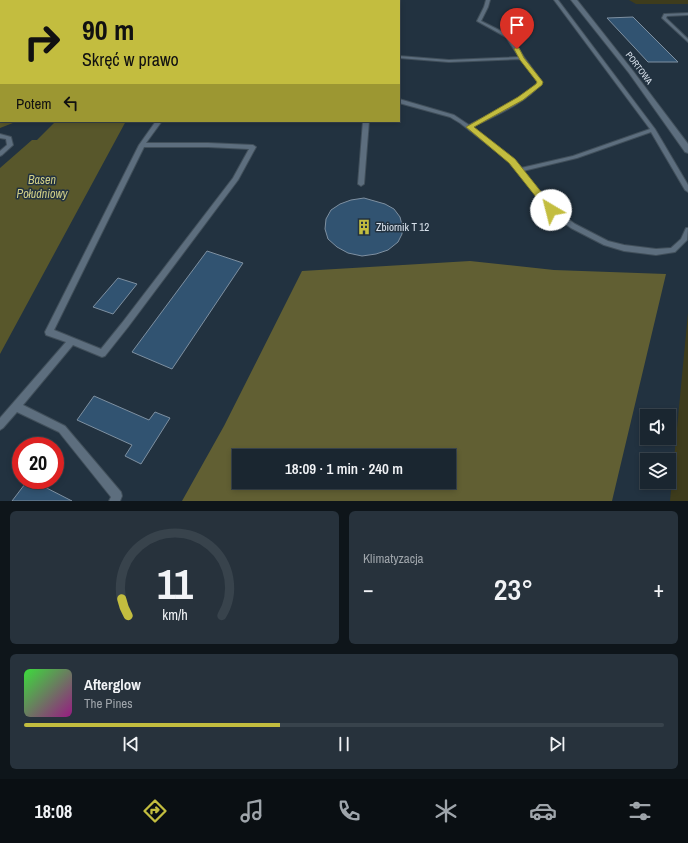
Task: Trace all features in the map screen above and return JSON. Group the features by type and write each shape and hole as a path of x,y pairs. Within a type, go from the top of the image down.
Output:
{"street":[{"name":"PORTOWA","path":"574,0 632,72 688,150"}],"lane":[{"path":"469,127 520,99 539,85 540,82 508,36 479,21 488,0"},
{"path":"556,0 653,130 688,190"},
{"path":"688,14 670,14 665,15 664,18 688,41"},
{"path":"400,57 449,61 522,58"},
{"path":"400,101 452,116 469,127 512,161 551,210 573,226 606,242 624,248 656,252 674,250 684,240 688,230"},
{"path":"142,145 253,147 236,179 102,353 49,332 142,145 158,122"},
{"path":"361,184 366,122"},
{"path":"520,170 575,157 653,130"},
{"path":"0,136 9,138 10,145 0,154"},
{"path":"0,426 72,341"},
{"path":"16,407 62,429 117,496 114,501"}],"shaded area":[{"path":"629,0 688,0 688,4 636,4"},
{"path":"470,261 554,270 666,274 612,501 182,501 224,426 302,271"},
{"path":"688,313 688,501 670,501 671,489 676,489 676,453 675,453"}],"water":[{"path":"0,122 15,122 0,128"},
{"name":"Basen Południowy","path":"55,122 125,122 0,354 0,168 32,140 37,140"}],"building":[{"path":"633,17 678,62 648,62 607,18"},
{"name":"Zbiornik T 12","path":"364,198 385,204 394,209 400,217 402,234 398,242 388,250 362,256 348,253 337,247 328,239 325,229 326,219 331,210 340,204 351,200"},
{"path":"207,251 243,263 172,369 132,352"},
{"path":"118,278 137,284 113,314 93,307"},
{"path":"94,396 149,420 155,412 170,418 141,464 125,456 132,445 77,420"},
{"path":"21,489 49,489 72,501 12,501"}],"place":[{"name":"Zbiornik T 12","path":"364,227"}],"route":[{"path":"517,49 540,82 539,85 520,99 469,127 512,161 551,210"}]}
